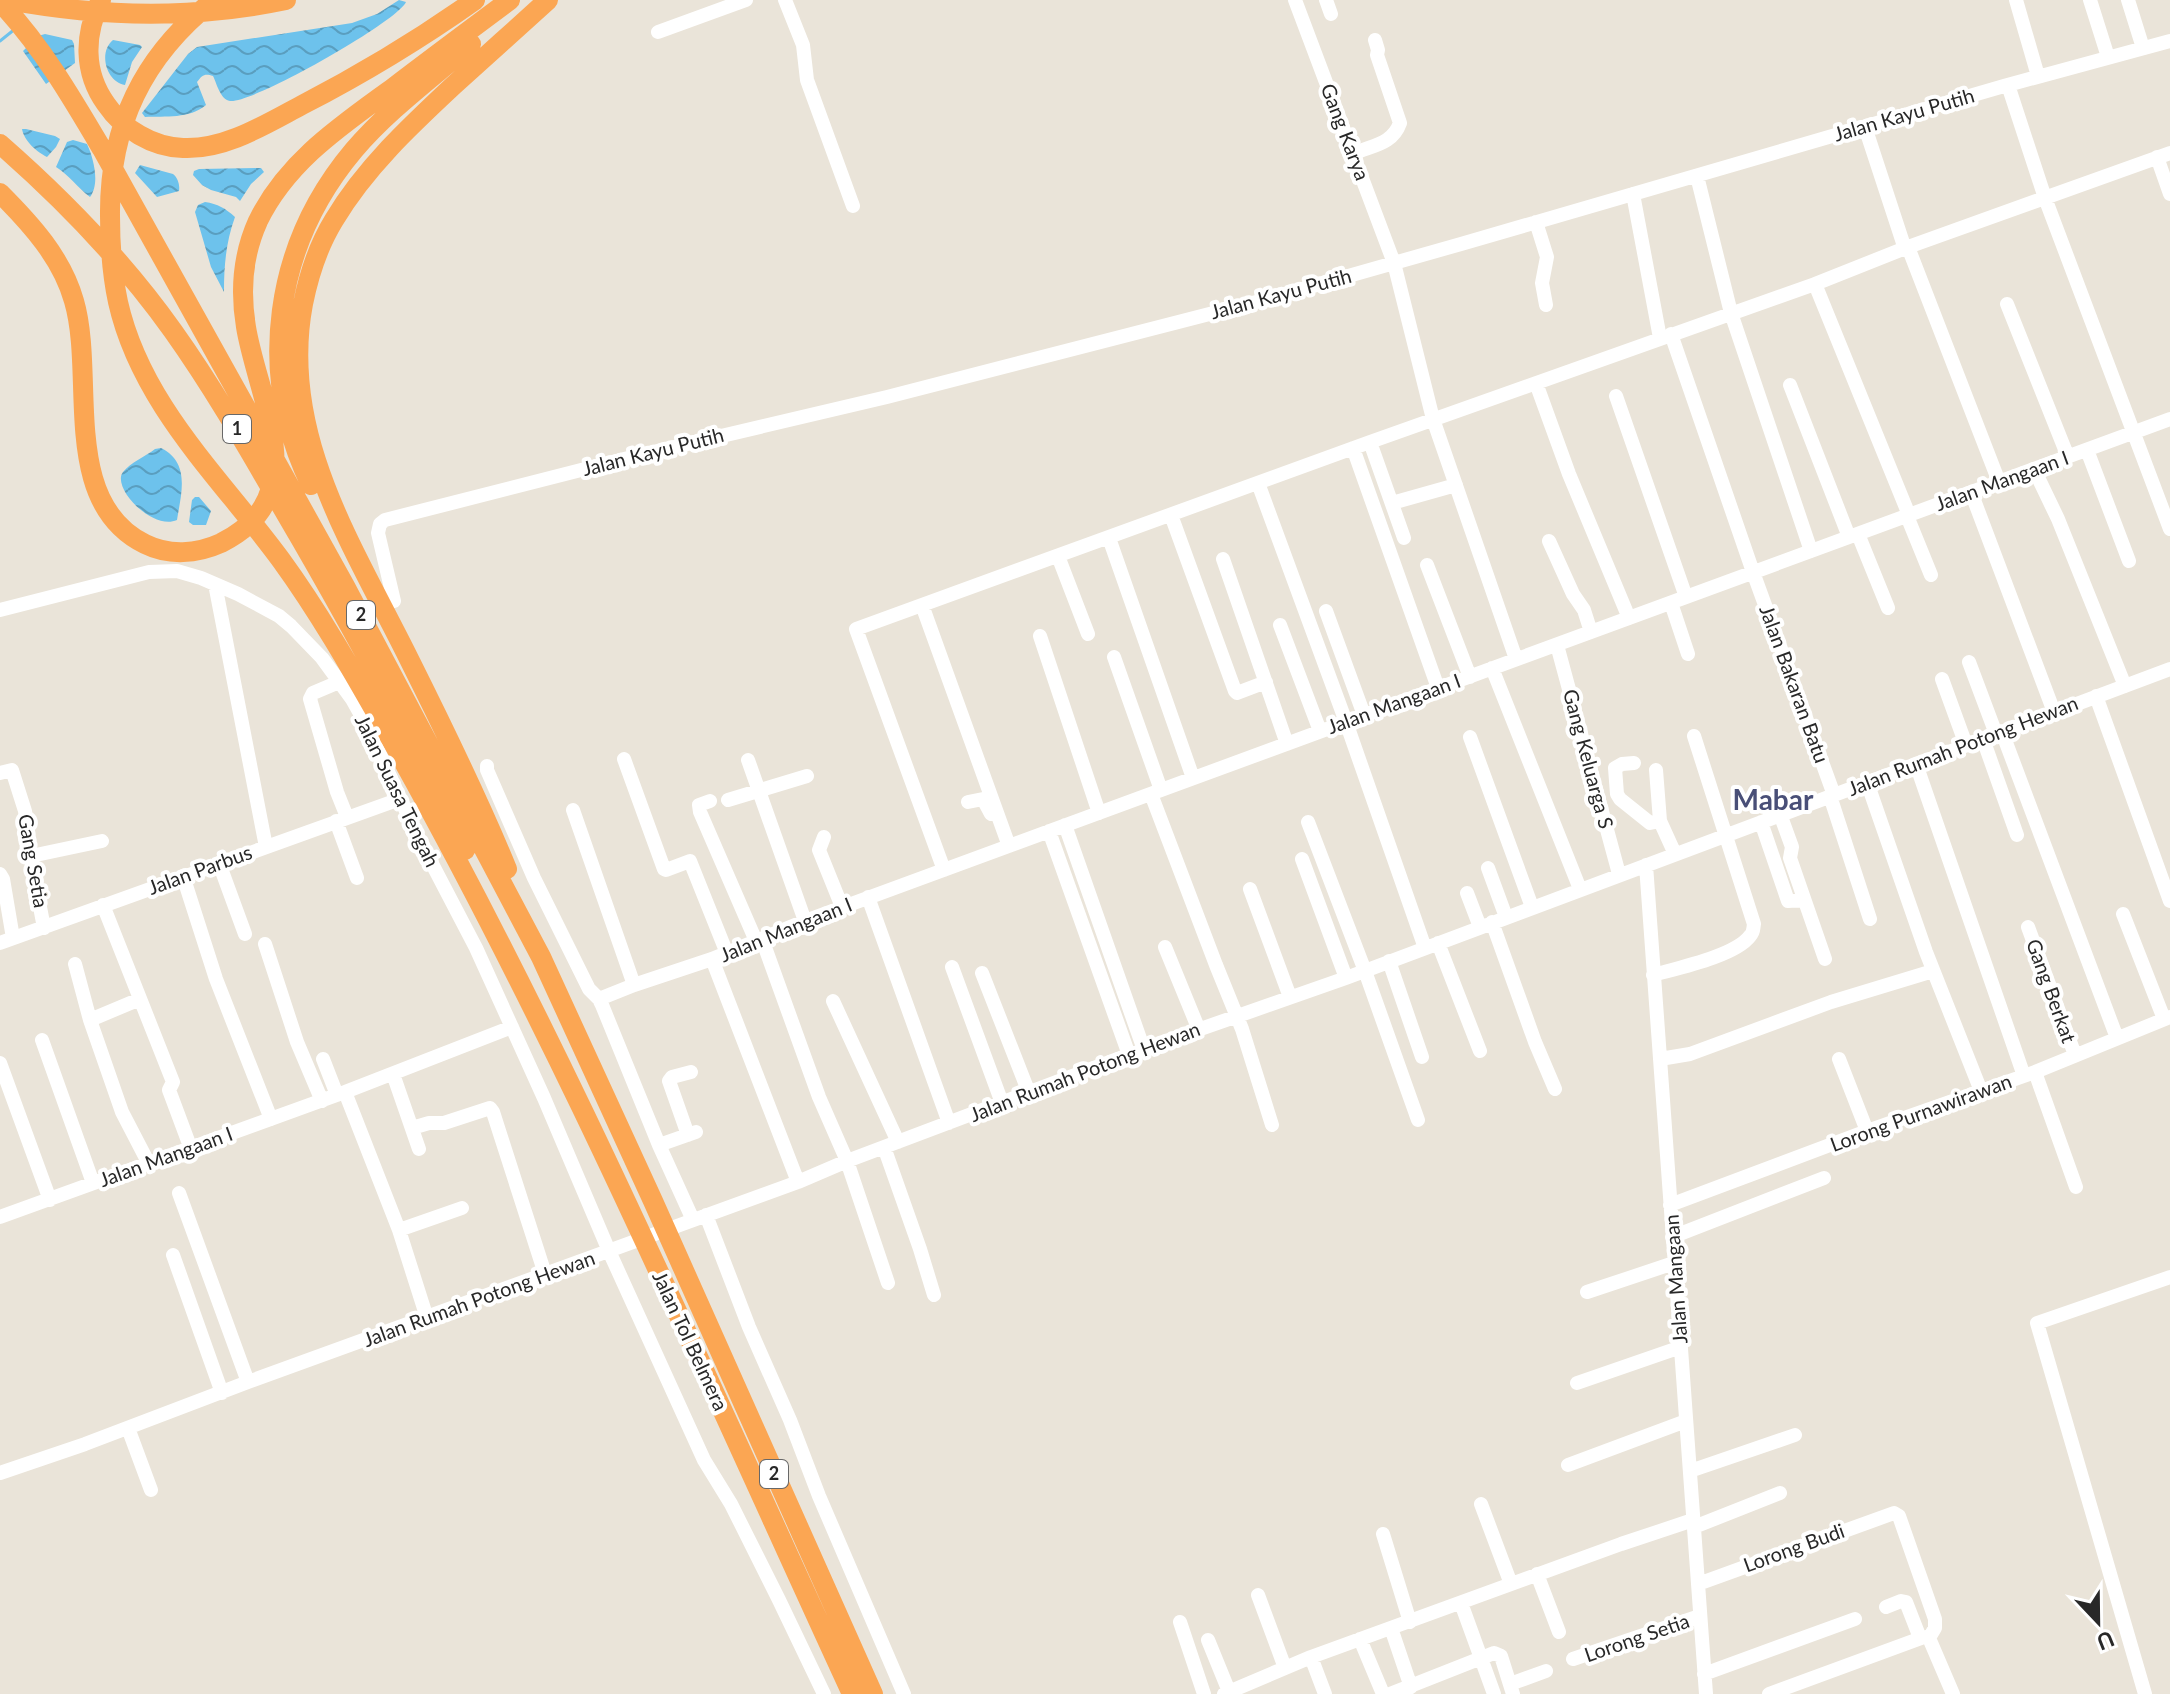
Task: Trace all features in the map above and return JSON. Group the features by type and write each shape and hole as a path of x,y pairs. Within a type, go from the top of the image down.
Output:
{"highway":[{"path":"8,0 105,11 173,13 216,11 286,0"},
{"path":"101,0 94,14 89,38 89,64 96,89 117,118 140,135 168,147 198,147 227,140 280,117 406,46 475,0"},
{"path":"214,0 186,24 156,58 135,94 119,136 113,159 111,251 123,323 137,360 168,413 281,561 330,634 389,735 524,990"},
{"path":"0,193 38,234 63,273 78,314 89,466 105,506 129,534 160,550 175,553 218,544 244,528 262,506 269,493 275,464 269,414 245,326 243,278 251,240 265,207 296,165 322,141 510,0"},
{"path":"442,728 333,529 298,456 282,394 281,314 299,239 341,166 396,108 523,0"},
{"path":"548,0 421,116 361,181 334,220 316,254 306,290 300,321 298,365 306,431 316,463 343,528 483,813 557,991"},
{"name":"2","path":"0,2 64,85 102,149 403,693 557,991"},
{"name":"1","path":"0,144 63,204 121,266 197,365 320,574 418,755"},
{"name":"2","path":"418,755 470,861 524,990"},
{"name":"Jalan Tol Belmera","path":"524,990 630,1211 852,1694"},
{"name":"Jalan Tol Belmera","path":"557,991 873,1694"}],"street":[{"path":"658,32 746,0"},
{"path":"785,0 803,45 807,80 853,206"},
{"name":"Gang Karya","path":"1295,0 1394,263 1433,419 1516,659"},
{"path":"2016,0 2038,76"},
{"path":"2090,0 2108,57"},
{"path":"2128,0 2143,48"},
{"path":"1353,154 1388,140 1400,123 1378,61 1375,40"},
{"name":"Jalan Kayu Putih","path":"394,601 378,533 379,526 385,520 670,447 887,397 1260,301 2038,76 2170,41"},
{"path":"2008,85 2045,198 2170,529"},
{"path":"1865,127 1906,248 1999,482"},
{"path":"944,870 856,629 2164,155 2170,194"},
{"path":"1697,176 1731,313 1811,551"},
{"name":"Jalan Bakaran Batu","path":"1633,194 1665,336 1832,795 1870,919"},
{"path":"1536,222 1547,257 1542,283 1546,305"},
{"path":"1815,284 1931,575"},
{"path":"2007,304 2068,457"},
{"path":"1536,383 1569,474 1629,618"},
{"path":"1790,385 1853,536 1888,608"},
{"path":"1616,396 1686,597"},
{"name":"Jalan Mangaan I","path":"599,999 712,959 868,897 2170,419"},
{"path":"1370,442 1404,538"},
{"path":"1353,448 1438,688"},
{"path":"2087,450 2129,561"},
{"path":"2034,469 2058,519 2125,686"},
{"path":"1258,483 1432,945 1480,1051"},
{"path":"1377,516 1393,507 1456,485"},
{"path":"1971,492 2054,712"},
{"path":"1171,515 1235,691 1237,693 1266,682"},
{"path":"1109,538 1193,778"},
{"path":"1549,541 1573,594 1584,610 1591,632"},
{"path":"1058,556 1088,634"},
{"path":"1223,559 1287,744"},
{"path":"1427,565 1470,677"},
{"name":"Jalan Suasa Tengah","path":"0,610 133,576 162,570 177,571 238,594 285,621 322,658 366,724 438,877 476,948 704,1460 731,1504 824,1694"},
{"path":"215,584 266,847"},
{"path":"1671,603 1688,654"},
{"path":"922,605 1006,847"},
{"path":"1326,611 1364,715"},
{"path":"1280,625 1320,731"},
{"path":"1040,636 1099,813"},
{"name":"Gang Keluarga S","path":"1557,645 1619,874"},
{"path":"1114,657 1156,792 1216,965 1237,1016 1272,1125"},
{"path":"1969,662 1994,735 2117,1038"},
{"path":"1492,668 1580,889"},
{"name":"Jalan Rumah Potong Hewan","path":"0,1473 798,1182 1129,1055 1365,971 2170,669"},
{"path":"1942,679 1966,745"},
{"path":"339,682 313,693 310,699 337,792 357,878"},
{"path":"2096,696 2170,901"},
{"path":"1994,735 2017,835"},
{"path":"1653,975 1728,952 1752,935 1754,924 1694,736"},
{"path":"1470,737 1532,907"},
{"path":"624,759 664,869 690,861 726,951"},
{"path":"748,760 805,921"},
{"path":"1634,763 1615,768 1617,794 1650,823 1660,821"},
{"path":"1916,764 2029,1074 2076,1187"},
{"path":"487,766 534,878 589,989 599,999 659,1145 700,1218 749,1327 904,1694"},
{"name":"Gang Setia","path":"0,773 12,770 25,811 44,923"},
{"path":"1656,770 1660,821 1675,854"},
{"path":"728,800 807,776"},
{"path":"1867,782 1933,971 1981,1091"},
{"path":"968,802 980,798 986,801 1006,847"},
{"name":"Jalan Parbus","path":"9,937 400,799"},
{"path":"710,801 699,805 700,812 759,940 847,1161 888,1283"},
{"path":"573,810 634,985"},
{"path":"1780,814 1792,847 1790,858 1825,959"},
{"path":"1308,822 1418,1120"},
{"path":"1761,822 1788,901 1804,900"},
{"path":"1065,825 1144,1050"},
{"path":"1049,831 1129,1055"},
{"path":"824,837 819,850 842,907"},
{"path":"31,856 102,841"},
{"path":"1302,859 1346,978"},
{"path":"219,863 245,934"},
{"name":"Jalan Mangaan","path":"1646,865 1706,1694"},
{"path":"1488,868 1493,922 1555,1089"},
{"path":"0,874 9,937"},
{"path":"183,876 216,979 271,1119"},
{"path":"1250,889 1290,997"},
{"path":"1467,893 1493,922"},
{"path":"868,897 949,1123"},
{"path":"103,905 173,1082 168,1088 191,1149"},
{"path":"1322,913 1339,906"},
{"path":"2123,914 2167,1018"},
{"name":"Gang Berkat","path":"2028,927 2075,1055"},
{"path":"265,944 297,1042 322,1101"},
{"path":"1165,947 1199,1030"},
{"path":"712,959 798,1182"},
{"path":"1389,961 1422,1057"},
{"path":"75,964 90,1020 122,1112 149,1164"},
{"path":"952,967 1002,1103"},
{"path":"1660,1059 1690,1054 1831,1002 1933,971"},
{"path":"982,973 1029,1093"},
{"path":"90,1020 140,999"},
{"path":"833,1001 891,1145 934,1295"},
{"name":"Lorong Purnawirawan","path":"1670,1205 2029,1074 2167,1018"},
{"name":"Jalan Mangaan I","path":"0,1217 341,1094 512,1027"},
{"path":"42,1040 93,1183"},
{"path":"323,1059 399,1230 427,1318"},
{"path":"1839,1059 1867,1131"},
{"path":"0,1063 50,1200"},
{"path":"659,1145 692,1134 669,1081 672,1077 691,1072"},
{"path":"393,1074 419,1149"},
{"path":"412,1128 444,1123 490,1108 545,1274"},
{"path":"1672,1237 1824,1178"},
{"path":"179,1193 248,1382"},
{"path":"399,1230 462,1208"},
{"path":"173,1255 222,1393"},
{"path":"1587,1292 1674,1263"},
{"path":"2145,1694 2037,1323 2170,1277"},
{"path":"1577,1383 1681,1347"},
{"path":"1568,1465 1686,1421"},
{"path":"128,1428 151,1490"},
{"path":"1690,1471 1795,1435"},
{"path":"1208,1640 1228,1693 1311,1657 1537,1574 1780,1493"},
{"path":"1481,1504 1511,1584"},
{"name":"Lorong Budi","path":"1698,1584 1891,1513 1899,1516 1935,1619 1935,1628 1925,1638"},
{"path":"1383,1534 1410,1622"},
{"path":"1537,1574 1559,1632"},
{"path":"1258,1595 1285,1668"},
{"path":"1886,1607 1906,1602 1953,1694"},
{"path":"1461,1603 1494,1694"},
{"name":"Lorong Setia","path":"1573,1659 1700,1616"},
{"path":"1704,1674 1855,1619"},
{"path":"1180,1622 1204,1694"},
{"path":"1391,1628 1411,1687"},
{"path":"1769,1694 1810,1687 1925,1638"},
{"path":"1360,1639 1383,1694"},
{"path":"1390,1694 1494,1653 1501,1656 1511,1691 1546,1671"},
{"path":"1311,1657 1325,1694"}],"water":[{"path":"399,0 406,2 378,26 266,90 230,101 221,94 213,76 206,75 197,82 206,105 185,115 145,117 142,113 188,54 197,47 352,23 377,14"},
{"path":"45,34 72,40 75,63 46,84 23,51 38,36"},
{"path":"113,40 142,47 132,62 125,85 113,78 106,66 106,52"},
{"path":"22,129 60,139 47,157 32,146"},
{"path":"73,140 87,144 92,157 95,185 90,197 56,167 67,142"},
{"path":"140,165 173,174 179,191 157,197 135,173"},
{"path":"261,168 264,172 240,201 211,190 193,175 199,169"},
{"path":"205,202 221,207 235,217 226,254 224,292 211,267 195,212 198,205"},
{"path":"161,448 177,462 182,480 177,520 167,522 146,514 136,506 128,497 121,479 130,466"},
{"path":"195,497 199,497 211,511 206,525 189,522"}],"waterway":[{"path":"0,41 15,29"}],"district":[{"name":"Mabar","path":"1773,800"}]}
